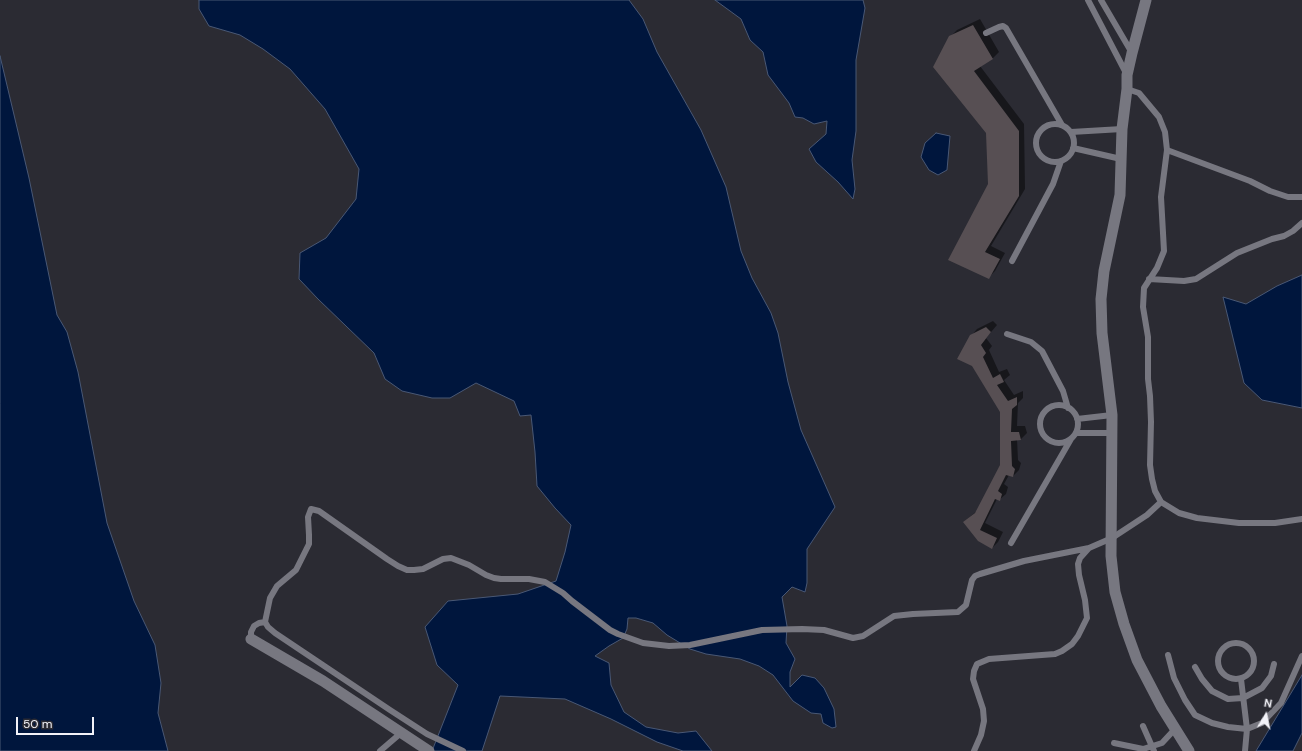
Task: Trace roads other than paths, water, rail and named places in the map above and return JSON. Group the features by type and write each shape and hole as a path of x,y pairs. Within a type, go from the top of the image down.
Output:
{"street":[{"path":"1146,0 1132,53 1128,75 1122,129 1120,196 1104,271 1101,299 1102,333 1112,415 1112,556 1115,592 1124,624 1137,660 1175,729 1189,751"},
{"path":"251,639 323,681 427,750"}],"lane":[{"path":"1088,0 1128,75"},
{"path":"1101,0 1132,53"},
{"path":"986,33 999,27 1003,26 1006,28 1062,125 1072,132 1122,129"},
{"path":"1127,89 1139,93 1159,116 1165,132 1167,150 1161,197 1164,251 1157,268 1144,288 1142,307 1148,337 1148,379 1151,415 1150,465 1155,491 1161,502 1178,513 1197,518 1239,523 1275,523 1302,519"},
{"path":"1062,125 1050,124 1044,126 1036,136 1036,148 1043,158 1055,162 1067,158 1073,148 1074,140 1072,132"},
{"path":"1073,148 1121,159"},
{"path":"1167,150 1250,181 1270,191 1288,197 1302,197"},
{"path":"1012,261 1053,184 1061,161"},
{"path":"1149,279 1184,282 1196,279 1237,253 1272,239 1284,236 1293,231 1302,223"},
{"path":"1007,334 1032,342 1042,351 1063,391 1068,408"},
{"path":"1011,543 1071,439 1076,433 1078,426 1074,412 1068,408 1061,405 1047,409 1042,415 1040,422 1041,430 1044,436 1050,441 1057,443 1071,439"},
{"path":"1077,419 1112,415"},
{"path":"1076,433 1112,433"},
{"path":"463,751 428,734 390,710 271,630 265,622 270,598 277,586 296,570 303,557 308,544 309,512 311,510 319,511 398,566 407,570 423,569 443,559 451,558 463,562 494,578 529,579 545,582 563,593 610,630 643,643 669,646 690,645 762,630 824,630 853,638 863,636 894,616 958,612 966,605 972,580 975,576 1024,561 1089,548 1112,538 1147,515 1161,502"},
{"path":"974,751 981,735 984,721 983,709 973,679 977,664 989,659 1055,654 1072,644 1087,618 1078,564 1080,558 1089,548"},
{"path":"251,639 251,632 254,626 265,622"},
{"path":"1236,642 1246,645 1253,653 1255,664 1250,674 1241,680 1230,680 1221,674 1217,664 1218,654 1225,646 1236,642"},
{"path":"1168,655 1174,678 1185,700 1195,715 1212,723 1228,727 1247,729 1262,723 1281,703 1302,656"},
{"path":"1195,667 1202,679 1212,691 1228,699 1243,698 1262,688 1271,676 1274,664"},
{"path":"1241,680 1247,729 1245,751"},
{"path":"1143,726 1153,748"},
{"path":"1114,743 1142,749 1153,748 1162,743 1175,729"},
{"path":"380,751 401,733"}],"water":[{"path":"199,0 629,0 643,19 657,52 701,130 726,187 741,251 752,278 771,313 778,333 788,382 801,430 835,507 807,549 807,583 805,592 792,587 782,597 787,626 786,643 795,659 790,672 790,687 802,675 815,678 824,688 834,709 836,727 832,728 823,723 821,714 811,713 793,701 773,675 759,666 740,659 706,654 690,649 667,635 653,623 636,618 628,618 627,629 623,638 595,656 609,663 611,685 624,712 646,727 678,733 696,731 712,751 683,751 657,742 611,719 565,699 500,696 482,751 432,751 458,685 437,665 425,627 448,601 518,594 556,581 571,525 537,486 531,415 520,416 514,401 476,383 450,398 432,398 402,391 385,379 374,353 299,279 300,253 326,238 356,199 359,169 325,109 290,69 263,49 240,35 209,26 199,9"},
{"path":"715,0 863,0 865,8 856,60 856,131 852,160 855,189 853,199 838,182 816,162 809,149 826,134 827,121 814,124 803,118 795,117 789,103 768,75 763,52 750,40 741,19"},
{"path":"0,56 29,178 57,315 67,332 78,372 107,523 134,601 155,645 161,683 158,713 168,751 0,751"},
{"path":"936,133 950,136 947,170 938,175 929,170 921,157 925,143"},
{"path":"1302,275 1302,408 1262,400 1244,383 1223,297 1246,304 1277,286"},
{"path":"1302,675 1302,733 1293,751 1256,751"}]}
